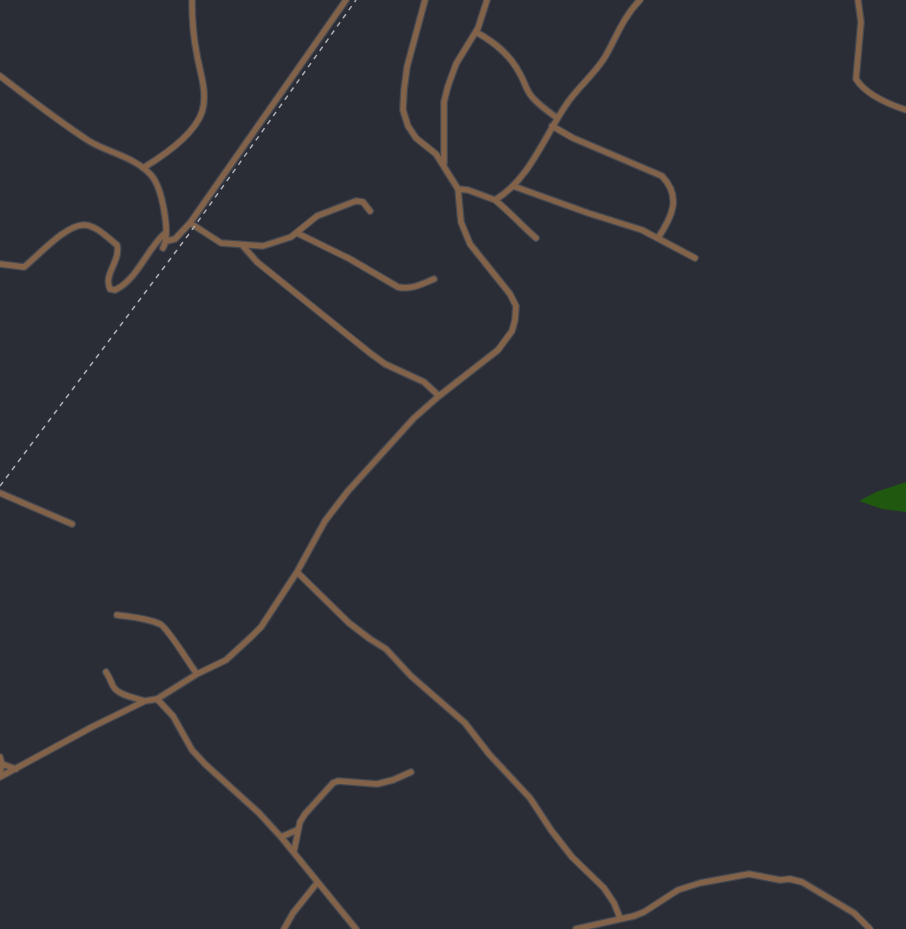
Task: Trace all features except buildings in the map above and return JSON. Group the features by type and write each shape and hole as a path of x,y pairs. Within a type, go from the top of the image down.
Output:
{"street":[{"path":"143,168 174,148 189,131 202,112 203,84 192,28 192,0"},
{"path":"167,241 175,239 190,223 346,0"},
{"path":"0,777 69,739 145,701 157,699 197,674 226,660 261,627 297,572 325,521 348,491 414,418 439,396 498,350 512,332 516,306 510,294 476,253 465,234 460,214 458,189 444,163 436,154 416,138 408,126 404,110 407,67 425,0"},
{"path":"444,163 444,102 448,86 456,64 476,32 487,0"},
{"path":"495,200 504,195 522,177 552,126 567,104 604,58 626,17 640,0"},
{"path":"858,0 861,22 856,79 859,84 879,98 906,110"},
{"path":"476,32 494,42 505,52 520,73 525,87 533,99 558,118"},
{"path":"0,76 88,140 143,168 153,177 161,197 164,210 165,233 167,241 164,248"},
{"path":"552,126 573,138 662,176 670,185 672,193 672,212 668,222 658,238"},
{"path":"513,186 588,213 642,230 695,258"},
{"path":"458,189 468,190 495,200 511,212 524,228 536,238"},
{"path":"190,223 218,241 243,246 263,246 279,242 297,233 306,223 317,216 356,200 363,202 370,210"},
{"path":"0,264 24,267 55,239 79,226 90,226 104,234 117,245 118,256 108,279 110,288 115,290 125,284 154,244 165,233"},
{"path":"297,233 350,259 398,287 405,289 434,279"},
{"path":"243,246 256,262 370,353 386,364 424,382 439,396"},
{"path":"0,493 72,524"},
{"path":"297,572 344,618 370,639 386,649 411,676 465,723 489,754 530,798 551,830 572,857 604,888 614,903 620,918"},
{"path":"118,615 161,624 168,631 197,674"},
{"path":"106,672 112,680 113,686 118,692 145,701"},
{"path":"157,699 173,716 192,750 205,764 259,813 294,851 317,883 333,898 356,929"},
{"path":"0,757 2,764 0,774"},
{"path":"2,764 16,769"},
{"path":"294,851 297,830 305,814 333,782 338,781 376,784 393,780 411,772"},
{"path":"281,837 297,830"},
{"path":"576,929 634,916 644,912 678,890 700,883 749,874 780,880 790,879 802,882 854,913 870,929"},
{"path":"284,929 293,913 317,883"}],"green space":[{"path":"906,482 906,512 882,509 859,501 876,492"}],"railway":[{"path":"0,486 189,234 356,0"}]}
